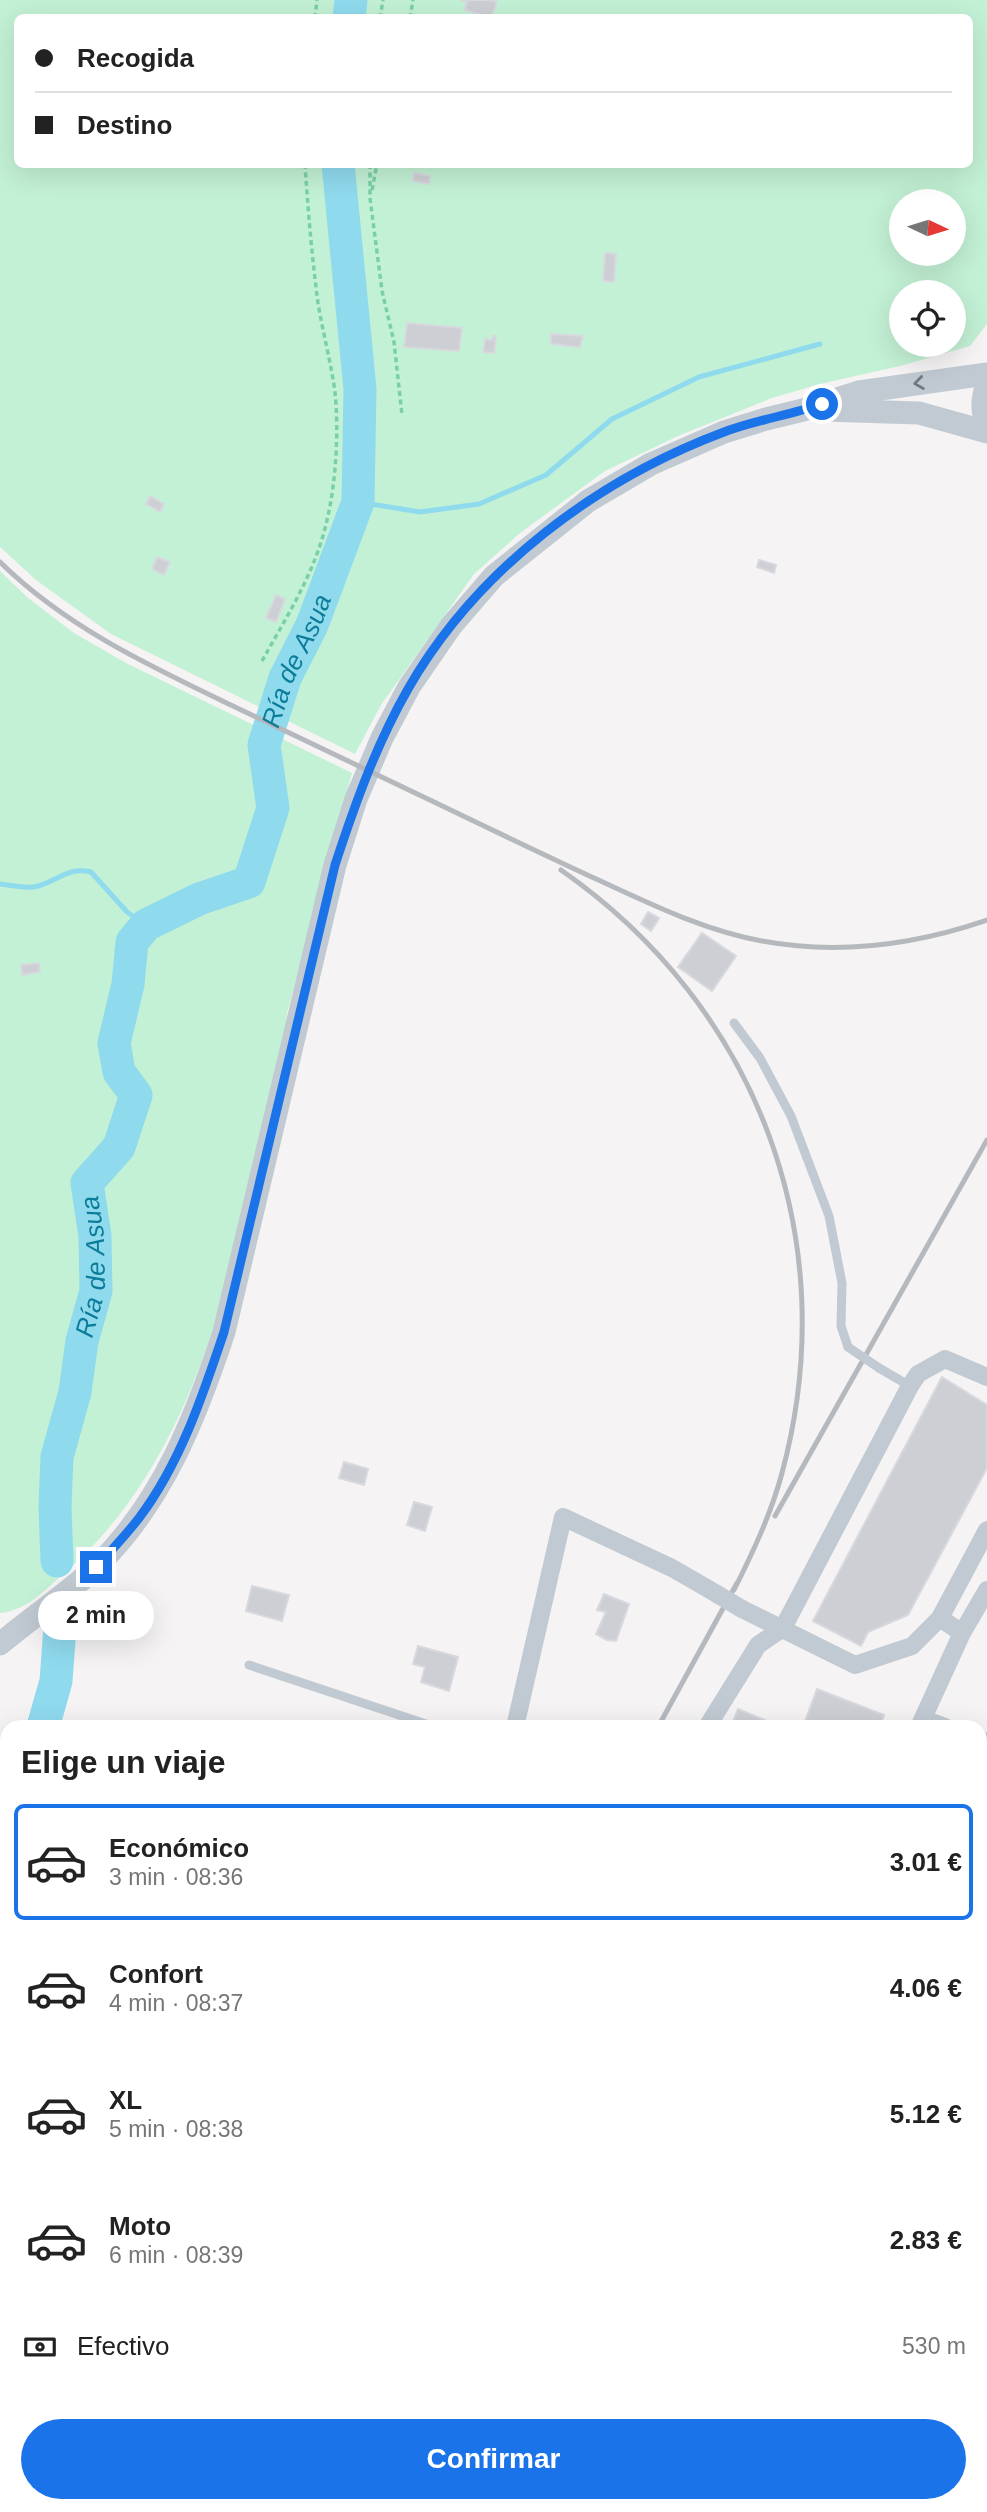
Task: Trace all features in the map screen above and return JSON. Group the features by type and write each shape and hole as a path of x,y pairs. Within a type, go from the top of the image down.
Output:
{"street":[{"path":"6,1634 96,1567 140,1517 160,1487 204,1393 224,1332 335,865 356,799 409,687 451,626 494,576 588,500 651,464 724,432 859,392 987,374"},
{"path":"987,384 982,409 987,424"},
{"path":"803,410 919,413 987,432"},
{"path":"711,1720 758,1645 783,1628 918,1374 944,1359 987,1377"},
{"path":"517,1720 563,1517 672,1568 742,1609 855,1665 912,1646 940,1618 987,1530"},
{"path":"922,1720 962,1633 987,1590"},
{"path":"940,1618 962,1633"}],"lane":[{"path":"734,1023 760,1058 791,1116 825,1205 842,1283 841,1326 848,1347 910,1386"},
{"path":"249,1665 414,1720"}],"path":[{"path":"262,661 309,572 327,521 331,498 336,434 335,393 323,335 310,246 305,168"},
{"path":"370,168 370,198 382,291 394,342 402,415"},
{"path":"370,198 376,168"}],"green space":[{"path":"0,0 987,0 987,324 970,346 966,347 966,280 889,280 889,357 932,357 772,398 678,436 605,471 520,533 474,574 381,705 355,754 111,634 36,580 0,547"},
{"path":"0,571 28,598 74,633 126,663 352,773 287,1013 285,1035 223,1293 190,1390 157,1458 115,1521 90,1549 41,1594 18,1608 0,1613"}],"building":[{"path":"460,0 497,2 492,14 478,14 465,10 467,2"},
{"path":"414,173 430,176 429,184 413,181"},
{"path":"605,253 616,254 614,282 603,281"},
{"path":"407,323 462,328 459,351 404,347"},
{"path":"551,334 583,336 580,347 551,344"},
{"path":"493,336 496,336 494,353 483,352 485,339 492,340"},
{"path":"150,496 164,504 160,512 146,504"},
{"path":"157,557 170,562 164,575 152,569"},
{"path":"759,560 776,565 774,573 757,567"},
{"path":"276,595 285,599 276,622 266,618"},
{"path":"648,912 659,918 651,931 641,924"},
{"path":"702,933 736,956 712,991 678,967"},
{"path":"39,963 40,972 22,975 21,965"},
{"path":"942,1377 987,1405 987,1468 908,1615 868,1632 861,1646 813,1621"},
{"path":"344,1462 368,1469 364,1485 339,1478"},
{"path":"414,1502 432,1507 425,1531 407,1525"},
{"path":"252,1586 289,1595 282,1621 246,1611"},
{"path":"604,1594 629,1604 616,1641 596,1634 606,1612 597,1610"},
{"path":"418,1646 458,1657 449,1691 421,1682 425,1667 413,1664"},
{"path":"817,1689 884,1715 882,1720 806,1720"},
{"path":"738,1709 765,1720 734,1720"}],"waterway":[{"name":"Ría de Asua","path":"349,14 351,0"},
{"name":"Ría de Asua","path":"57,1561 57,1457 75,1392 82,1341 96,1291 95,1236 87,1183 119,1147 136,1095 119,1072 114,1043 128,984 132,942 146,925 199,899 249,882 273,808 264,745 285,678 312,625 358,502 360,389 338,168"},
{"path":"358,502 420,512 479,504 546,475 612,419 699,377 820,344"},
{"path":"0,884 33,887 74,871 91,872 127,912 146,925"},
{"path":"45,1720 56,1681 60,1627"}],"railway":[{"path":"0,562 53,607 142,661 554,859 697,923 762,941 847,947 932,936 987,920"},
{"path":"561,870 630,926 688,989 734,1060 769,1135 792,1216 802,1300 799,1386 778,1488 761,1533 734,1590"},
{"path":"775,1516 987,1140"},
{"path":"662,1720 737,1583"}],"route":[{"path":"96,1567 140,1517 160,1487 204,1393 224,1332 335,865 356,799 409,687 451,626 494,576 588,500 651,464 724,432 822,404"}]}
